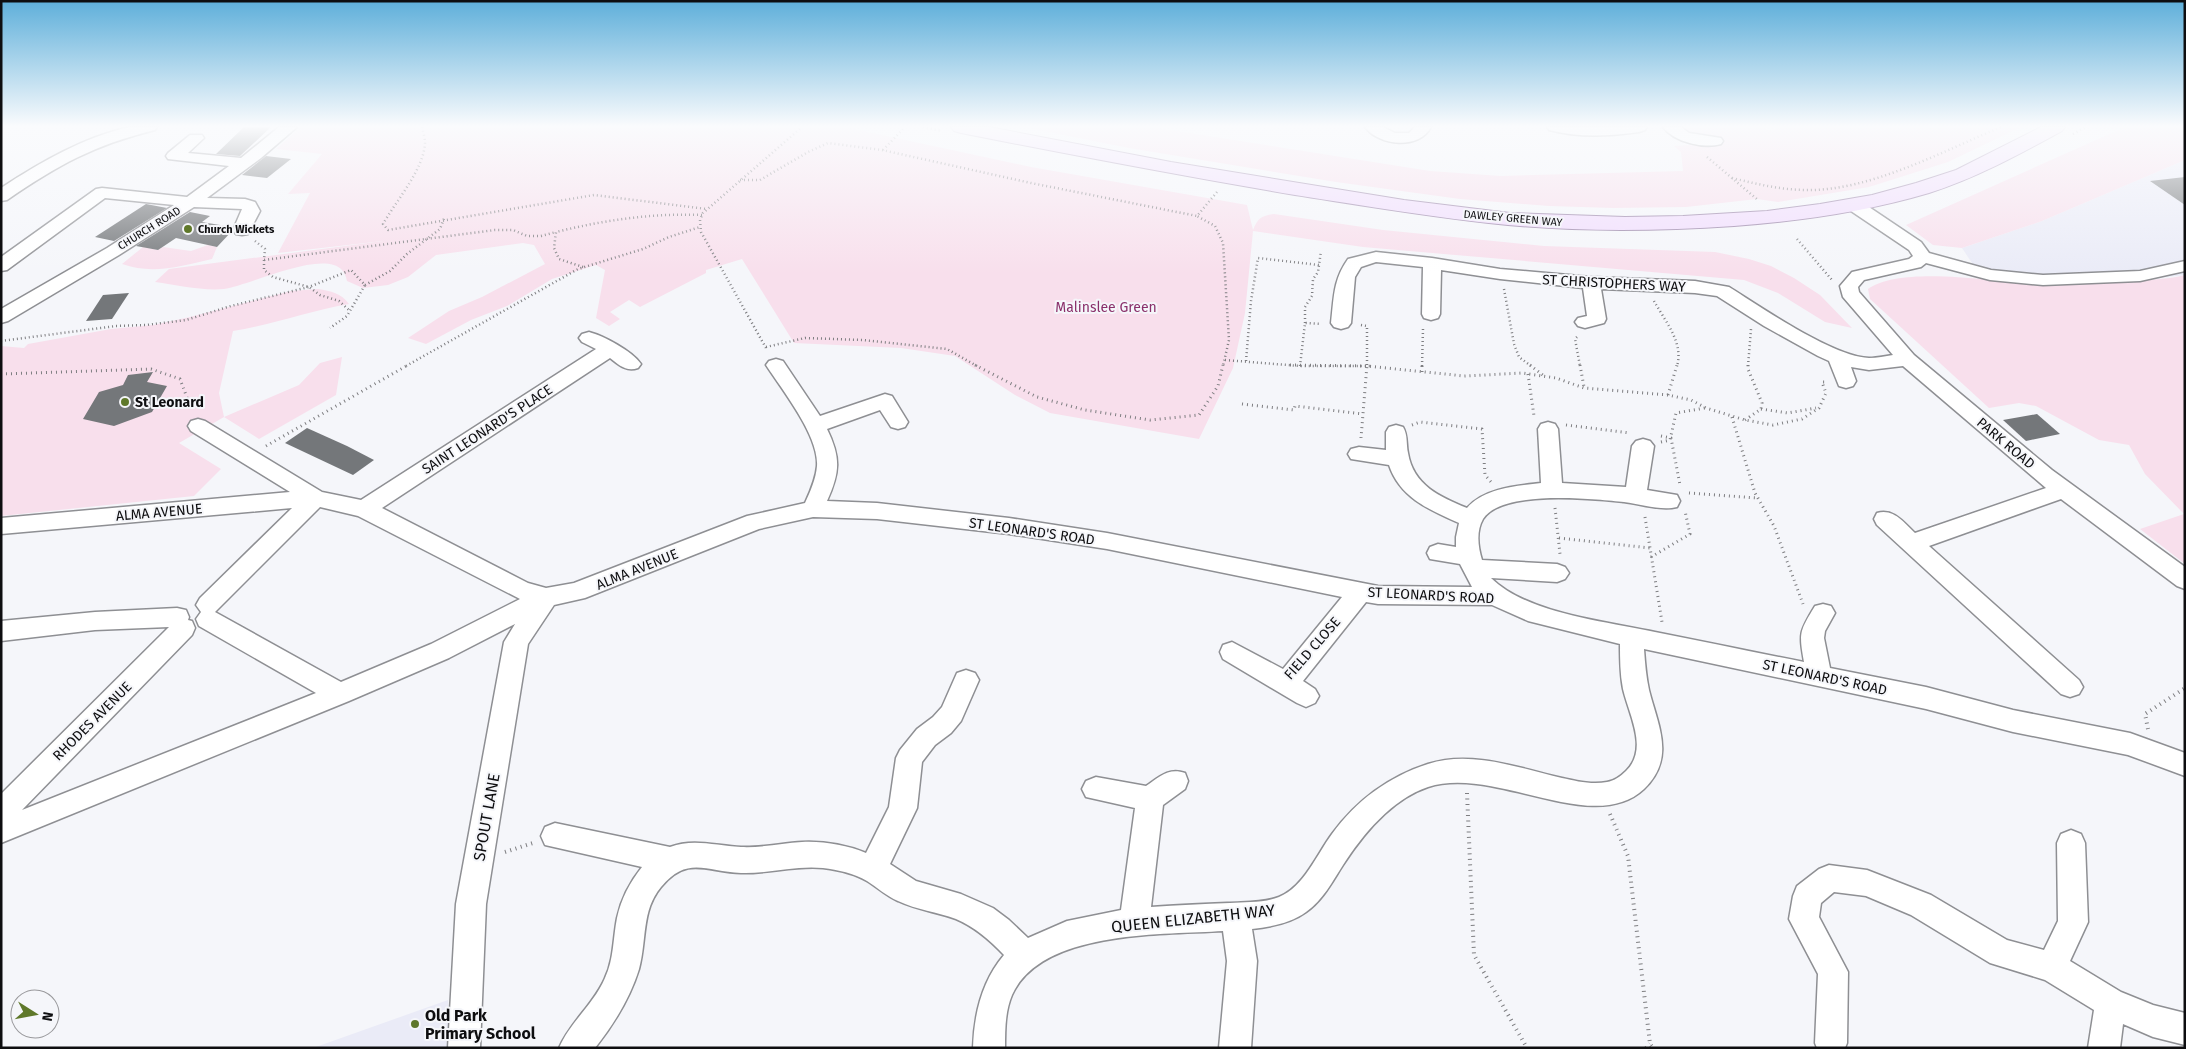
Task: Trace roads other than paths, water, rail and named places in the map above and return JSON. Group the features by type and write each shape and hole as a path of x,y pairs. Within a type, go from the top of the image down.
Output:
{"main road":[{"name":"DAWLEY GREEN WAY","path":"1220,176 1402,206 1512,219 1578,223 1692,223 1791,215 1854,205 1957,176"}],"street":[{"path":"1,196 33,176"},
{"name":"CHURCH ROAD","path":"1,317 80,272 190,202 226,176"},
{"path":"1,266 102,193 250,206 250,212 242,230"},
{"path":"1854,205 1915,246 1923,257 1990,275 2043,280 2140,276 2185,266"},
{"name":"ST CHRISTOPHERS WAY","path":"1342,316 1346,277 1354,262 1376,257 1432,263 1500,274 1591,283 1646,287 1696,287 1722,291 1825,352 1838,357 1869,364 1907,359"},
{"name":"PARK ROAD","path":"1923,257 1915,264 1858,276 1849,286 1850,293 1865,313 1907,359 2064,490 2185,580"},
{"path":"1432,263 1432,314"},
{"path":"1585,322 1597,319 1591,283"},
{"path":"589,338 610,349 631,364"},
{"name":"SAINT LEONARD'S PLACE","path":"364,509 610,349"},
{"path":"771,356 826,449 828,465 825,479 813,509"},
{"path":"1838,357 1846,381"},
{"path":"814,426 885,401 898,422"},
{"name":"ALMA AVENUE","path":"198,426 316,498"},
{"path":"1548,429 1552,490"},
{"path":"1396,432 1394,453 1401,474 1417,492 1440,506 1472,519"},
{"path":"1638,496 1642,438"},
{"path":"1359,454 1396,458"},
{"path":"1495,596 1478,579 1465,540 1472,519 1478,510 1496,500 1552,490 1675,497"},
{"path":"1912,543 2064,490"},
{"path":"316,498 208,612 340,694"},
{"name":"ALMA AVENUE","path":"1,526 316,498 364,509 522,590 546,597 577,592 755,522 813,509"},
{"name":"ST LEONARD'S ROAD","path":"813,509 877,511 1009,526 1107,541 1378,595 1495,596 1528,612 1632,638 1926,698 2013,721 2130,744 2185,765"},
{"path":"1885,519 1971,595 2070,687"},
{"path":"1438,553 1473,562 1557,574"},
{"name":"FIELD CLOSE","path":"1232,652 1296,690 1360,592"},
{"path":"1,831 340,694 440,651 546,597"},
{"name":"SPOUT LANE","path":"464,1048 472,904 516,642 546,597"},
{"name":"RHODES AVENUE","path":"1,813 180,622 183,610 194,605 208,612"},
{"name":"RHODES AVENUE","path":"1,631 95,621 180,622"},
{"path":"1818,622 1812,638 1819,676"},
{"name":"QUEEN ELIZABETH WAY","path":"990,1048 990,1014 996,996 1010,970 1024,956 1062,938 1134,923 1236,916 1283,909 1302,898 1316,883 1348,833 1382,801 1406,782 1433,773 1485,772 1572,792 1602,795 1632,783 1643,770 1652,741 1634,681 1632,638"},
{"path":"873,870 903,808 909,758 926,737 952,713 966,680"},
{"path":"1096,789 1150,799 1175,781"},
{"path":"1134,923 1150,799"},
{"path":"555,836 670,860"},
{"path":"2052,967 2073,922 2072,843"},
{"path":"575,1048 601,1016 620,980 627,956 633,905 639,893 651,876 670,860 686,853 745,860 793,855 822,855 856,863 873,870 905,890 969,910 984,917 1000,930 1024,956"},
{"path":"1831,1043 1833,972 1804,919 1807,896 1829,878 1867,883 1921,905 2001,954 2052,967 2110,1003 2153,1021 2185,1029"},
{"path":"1235,1048 1242,961 1236,916"},
{"path":"2104,1048 2110,1003"}],"place":[{"name":"Church Wickets","path":"188,229"},
{"name":"St Leonard","path":"125,402"},
{"name":"Old Park Primary School","path":"415,1024"}],"park label":[{"name":"Malinslee Green","path":"1106,307"}]}
